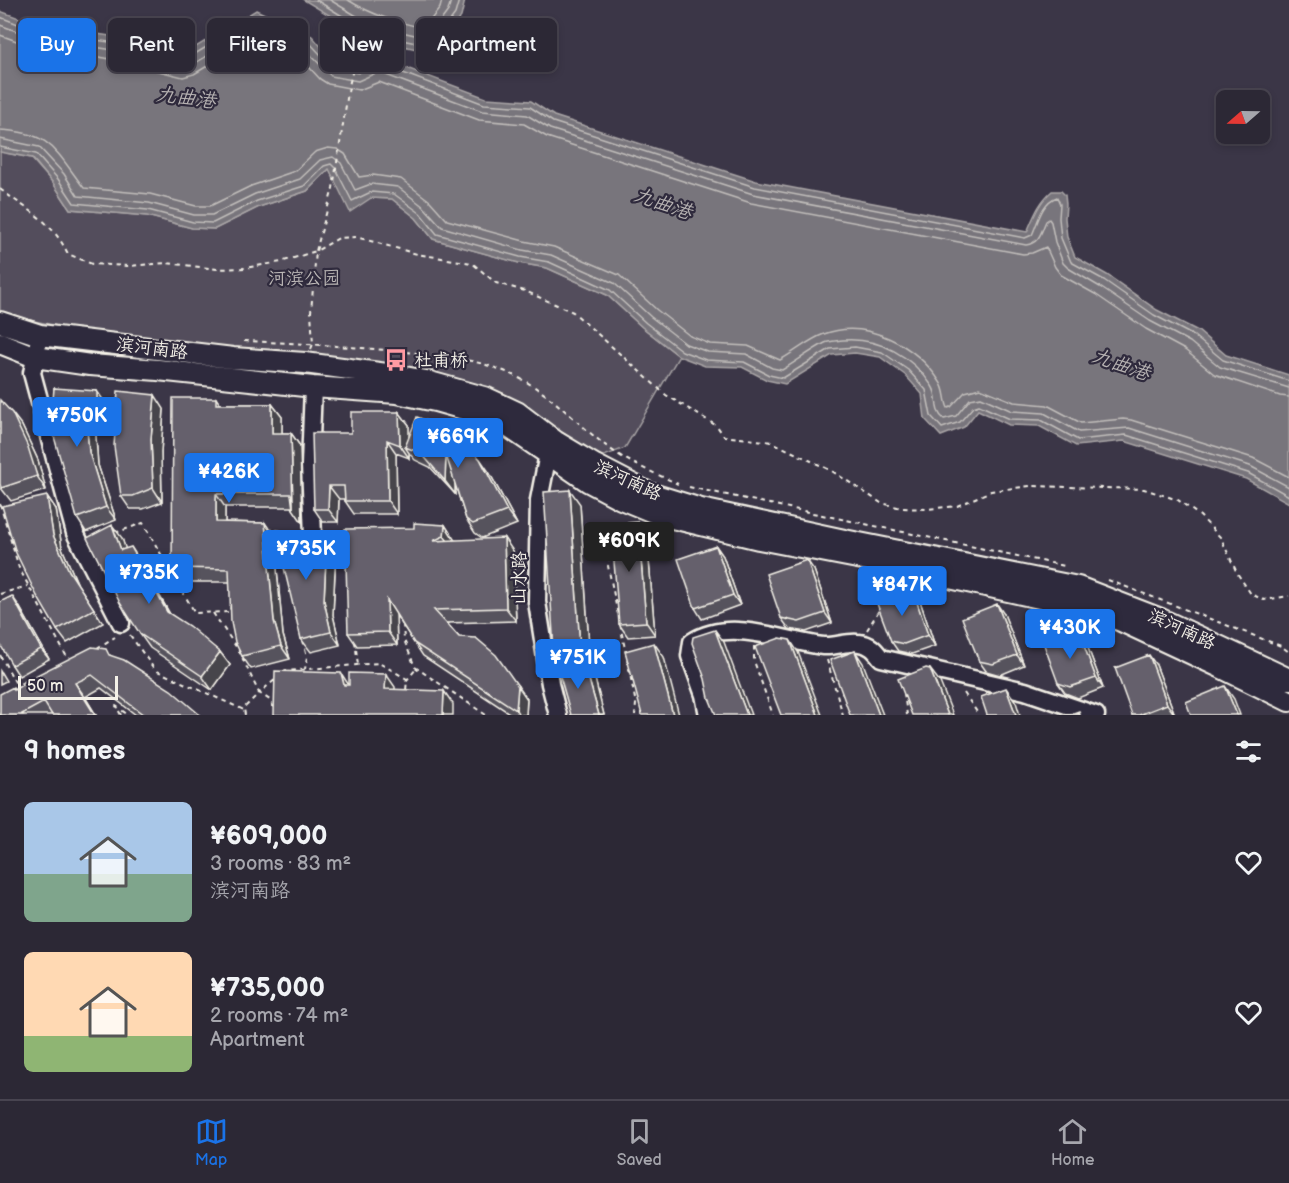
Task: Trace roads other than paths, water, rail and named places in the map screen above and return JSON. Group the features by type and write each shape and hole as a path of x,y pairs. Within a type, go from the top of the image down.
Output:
{"street":[{"name":"滨河南路","path":"0,322 40,335 233,358 305,363 415,379 487,398 517,412 551,447 595,465 649,493 701,509 1078,587 1161,619 1289,680"},
{"path":"40,335 32,373 75,533 123,627"},
{"path":"0,344 35,357 90,365 397,393 435,400 481,414 551,447 589,482 621,499 660,515 759,539 906,568 1089,609 1119,620 1230,671 1289,701"},
{"path":"313,387 310,465 313,536"},
{"name":"山水路","path":"551,447 540,500 537,602 550,684 558,715"},
{"path":"708,715 704,695 690,656 692,642 718,632 736,631 823,646 859,643 874,648 881,658 1025,691 1096,715"}],"water":[{"path":"304,0 465,0 460,18 416,18 416,49 404,46 404,18 334,18"},
{"path":"256,10 273,18 243,18"},
{"name":"九曲港","path":"0,11 19,18 18,72 96,72 96,34 108,36 108,72 195,72 195,48 207,40 207,72 308,72 308,34 320,45 320,72 404,72 404,67 486,98 531,101 554,116 756,181 1027,232 1044,200 1052,191 1061,191 1065,195 1067,237 1075,257 1107,275 1157,310 1198,331 1226,355 1289,375 1289,503 1246,479 1124,441 1076,446 1039,426 1009,425 978,410 964,427 941,436 925,419 922,394 905,375 880,357 855,353 832,355 785,384 767,380 742,367 705,366 679,356 607,295 547,268 519,263 433,239 416,218 392,199 371,198 350,212 329,169 307,191 259,207 215,229 192,228 147,216 70,209 53,183 32,158 0,152"}],"place":[{"name":"杜甫桥","path":"396,360"}],"park label":[{"name":"河滨公园","path":"304,278"}]}
